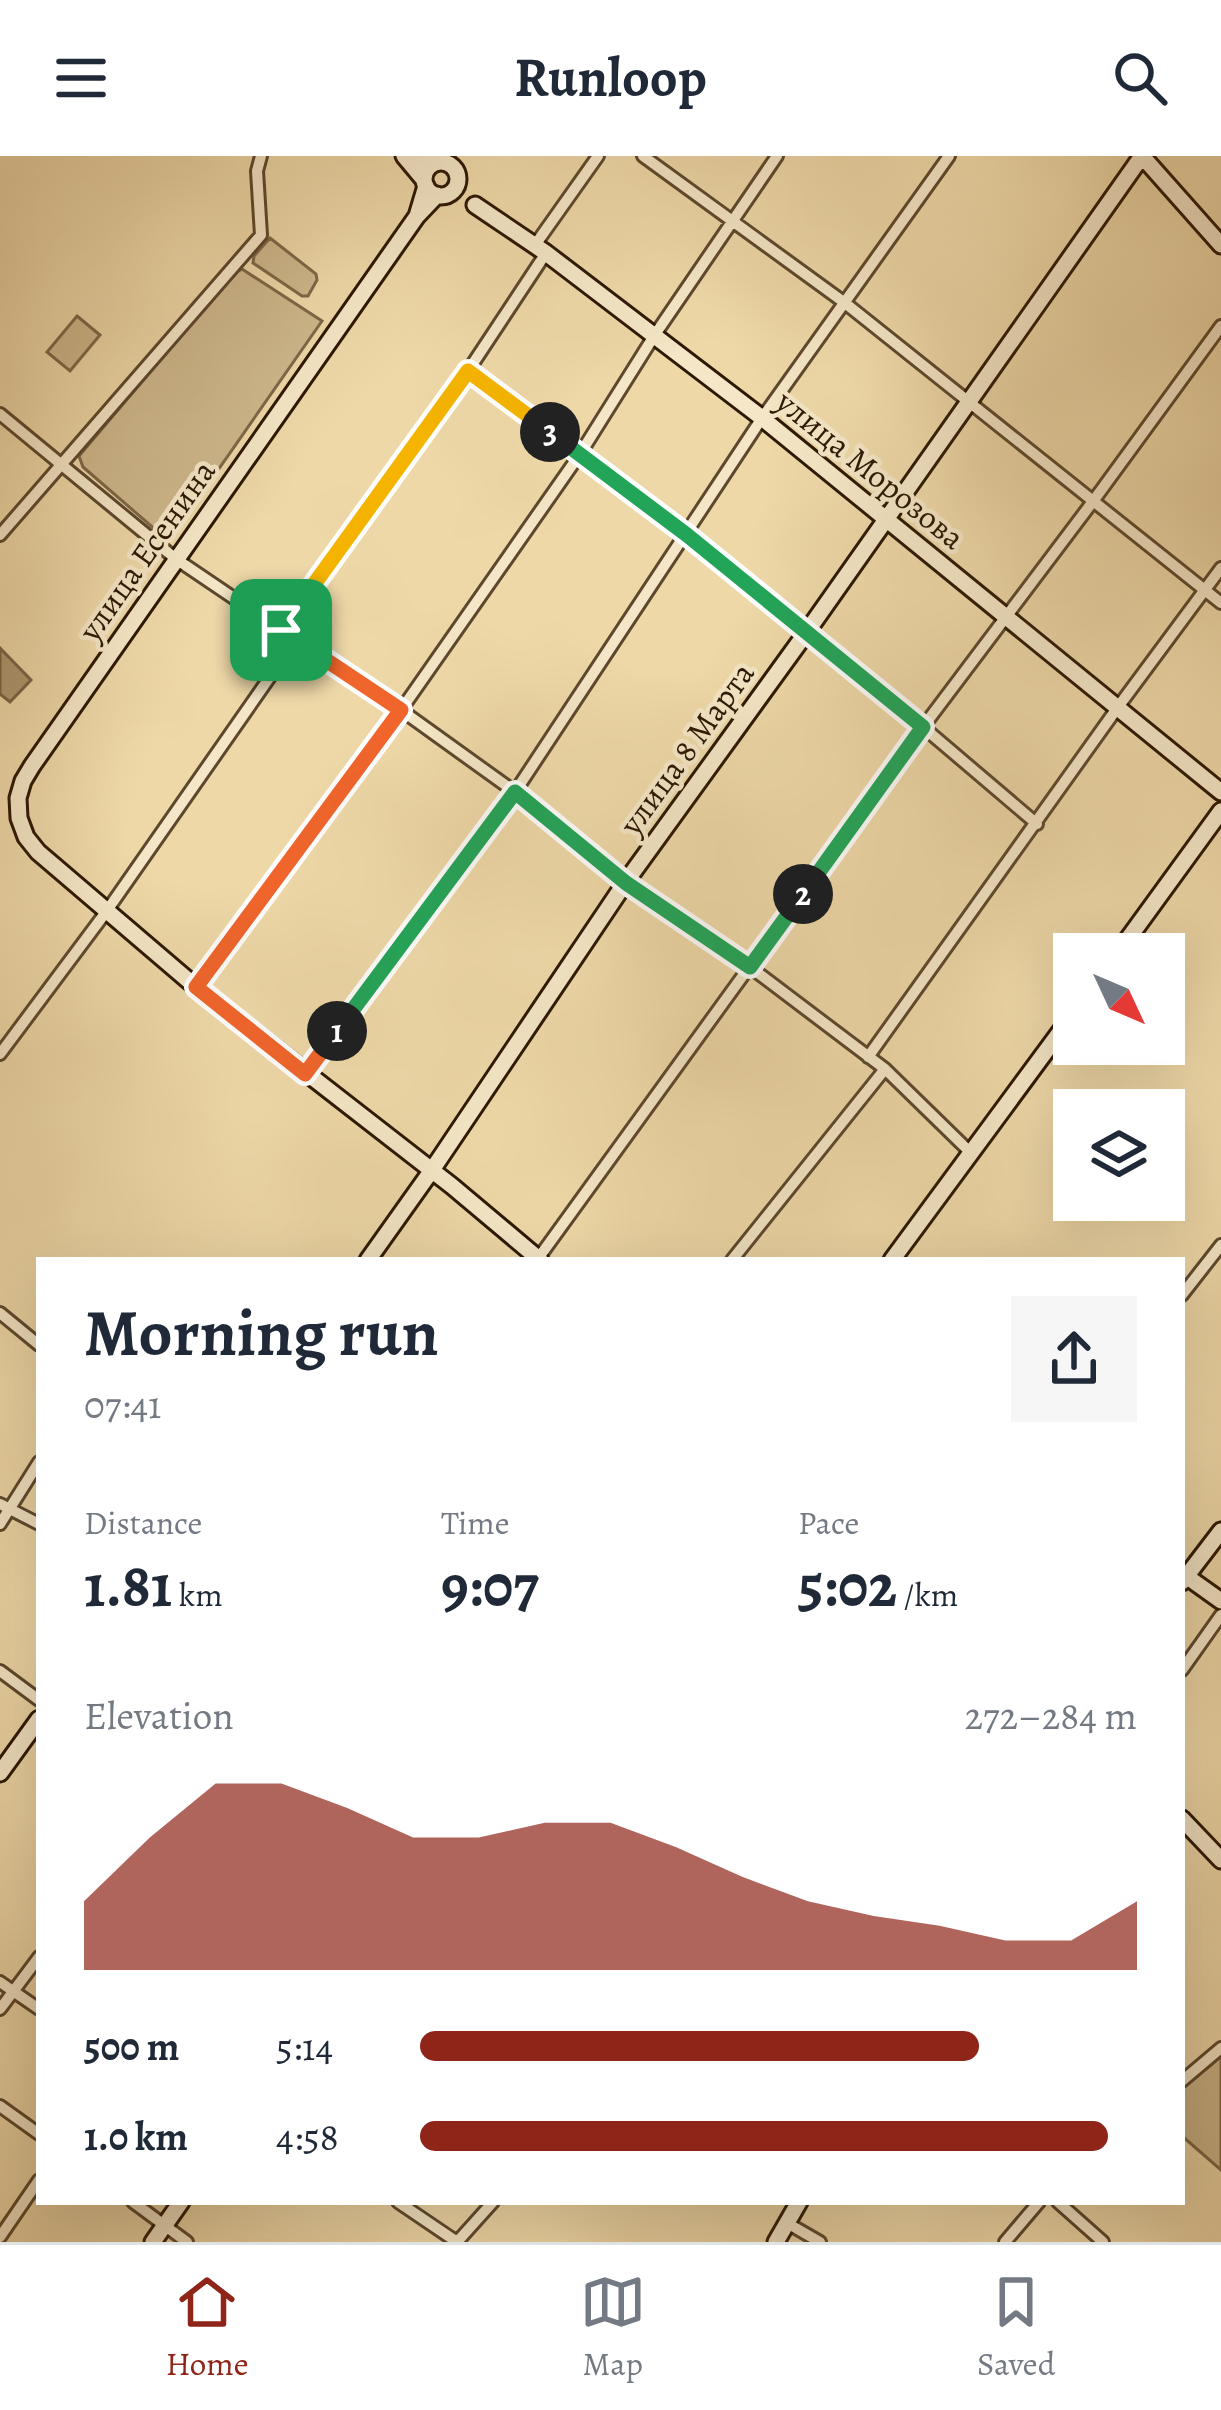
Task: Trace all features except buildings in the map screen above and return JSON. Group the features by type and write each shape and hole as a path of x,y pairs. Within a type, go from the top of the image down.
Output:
{"street":[{"path":"0,535 261,235 257,171 261,156"},
{"name":"улица Морозова","path":"404,156 444,175 475,205 762,418 1221,791"},
{"path":"281,630 468,371 598,156"},
{"path":"643,156 845,303 1221,603"},
{"path":"196,987 401,710 580,454 654,335 777,156"},
{"path":"305,1074 515,792 762,418 949,156"},
{"path":"1142,156 1221,245"},
{"name":"улица 8 Марта","path":"370,1257 626,883 1142,156"},
{"name":"улица Есенина","path":"444,175 32,766 18,798 19,818 38,852 106,912 534,1257"},
{"path":"540,1257 923,727 1221,326"},
{"path":"468,371 687,535 1037,824"},
{"path":"0,414 176,559 401,710 515,792 626,883 750,967 884,1069 970,1152"},
{"path":"868,1057 1221,568"},
{"path":"0,1054 106,912 295,641"},
{"path":"1132,933 1221,811"},
{"path":"894,1257 1053,1041"},
{"path":"734,1257 884,1069"},
{"path":"1185,1291 1221,1245"},
{"path":"0,1313 36,1343"},
{"path":"0,1524 5,1507 36,1466"},
{"path":"5,1507 36,1522"},
{"path":"1185,1578 1221,1532"},
{"path":"1185,1580 1221,1601"},
{"path":"1185,1666 1221,1616"},
{"path":"0,1671 36,1698"},
{"path":"0,1773 36,1723"},
{"path":"1185,1823 1221,1860"},
{"path":"0,2009 36,1961"},
{"path":"0,1982 36,2007"},
{"path":"1185,2078 1221,2048"},
{"path":"0,2106 36,2132"},
{"path":"0,2237 36,2184"},
{"path":"137,2205 187,2242"},
{"path":"153,2242 179,2205"},
{"path":"402,2205 457,2242 491,2205"},
{"path":"776,2242 797,2205"},
{"path":"1005,2242 1036,2205"},
{"path":"1061,2205 1103,2242"},
{"path":"787,2224 820,2242"}],"shaded area":[{"path":"270,238 316,274 308,296 253,263"},
{"path":"242,269 322,321 172,536 165,538 83,467 79,456"},
{"path":"77,316 100,335 70,371 47,352"},
{"path":"0,648 31,680 10,702 0,694"},
{"path":"1221,2054 1221,2170 1185,2139 1185,2085"}],"route":[{"path":"468,371 687,535 923,727 750,967 626,883 515,792 305,1074 196,987 401,710 281,630 468,371"}]}
